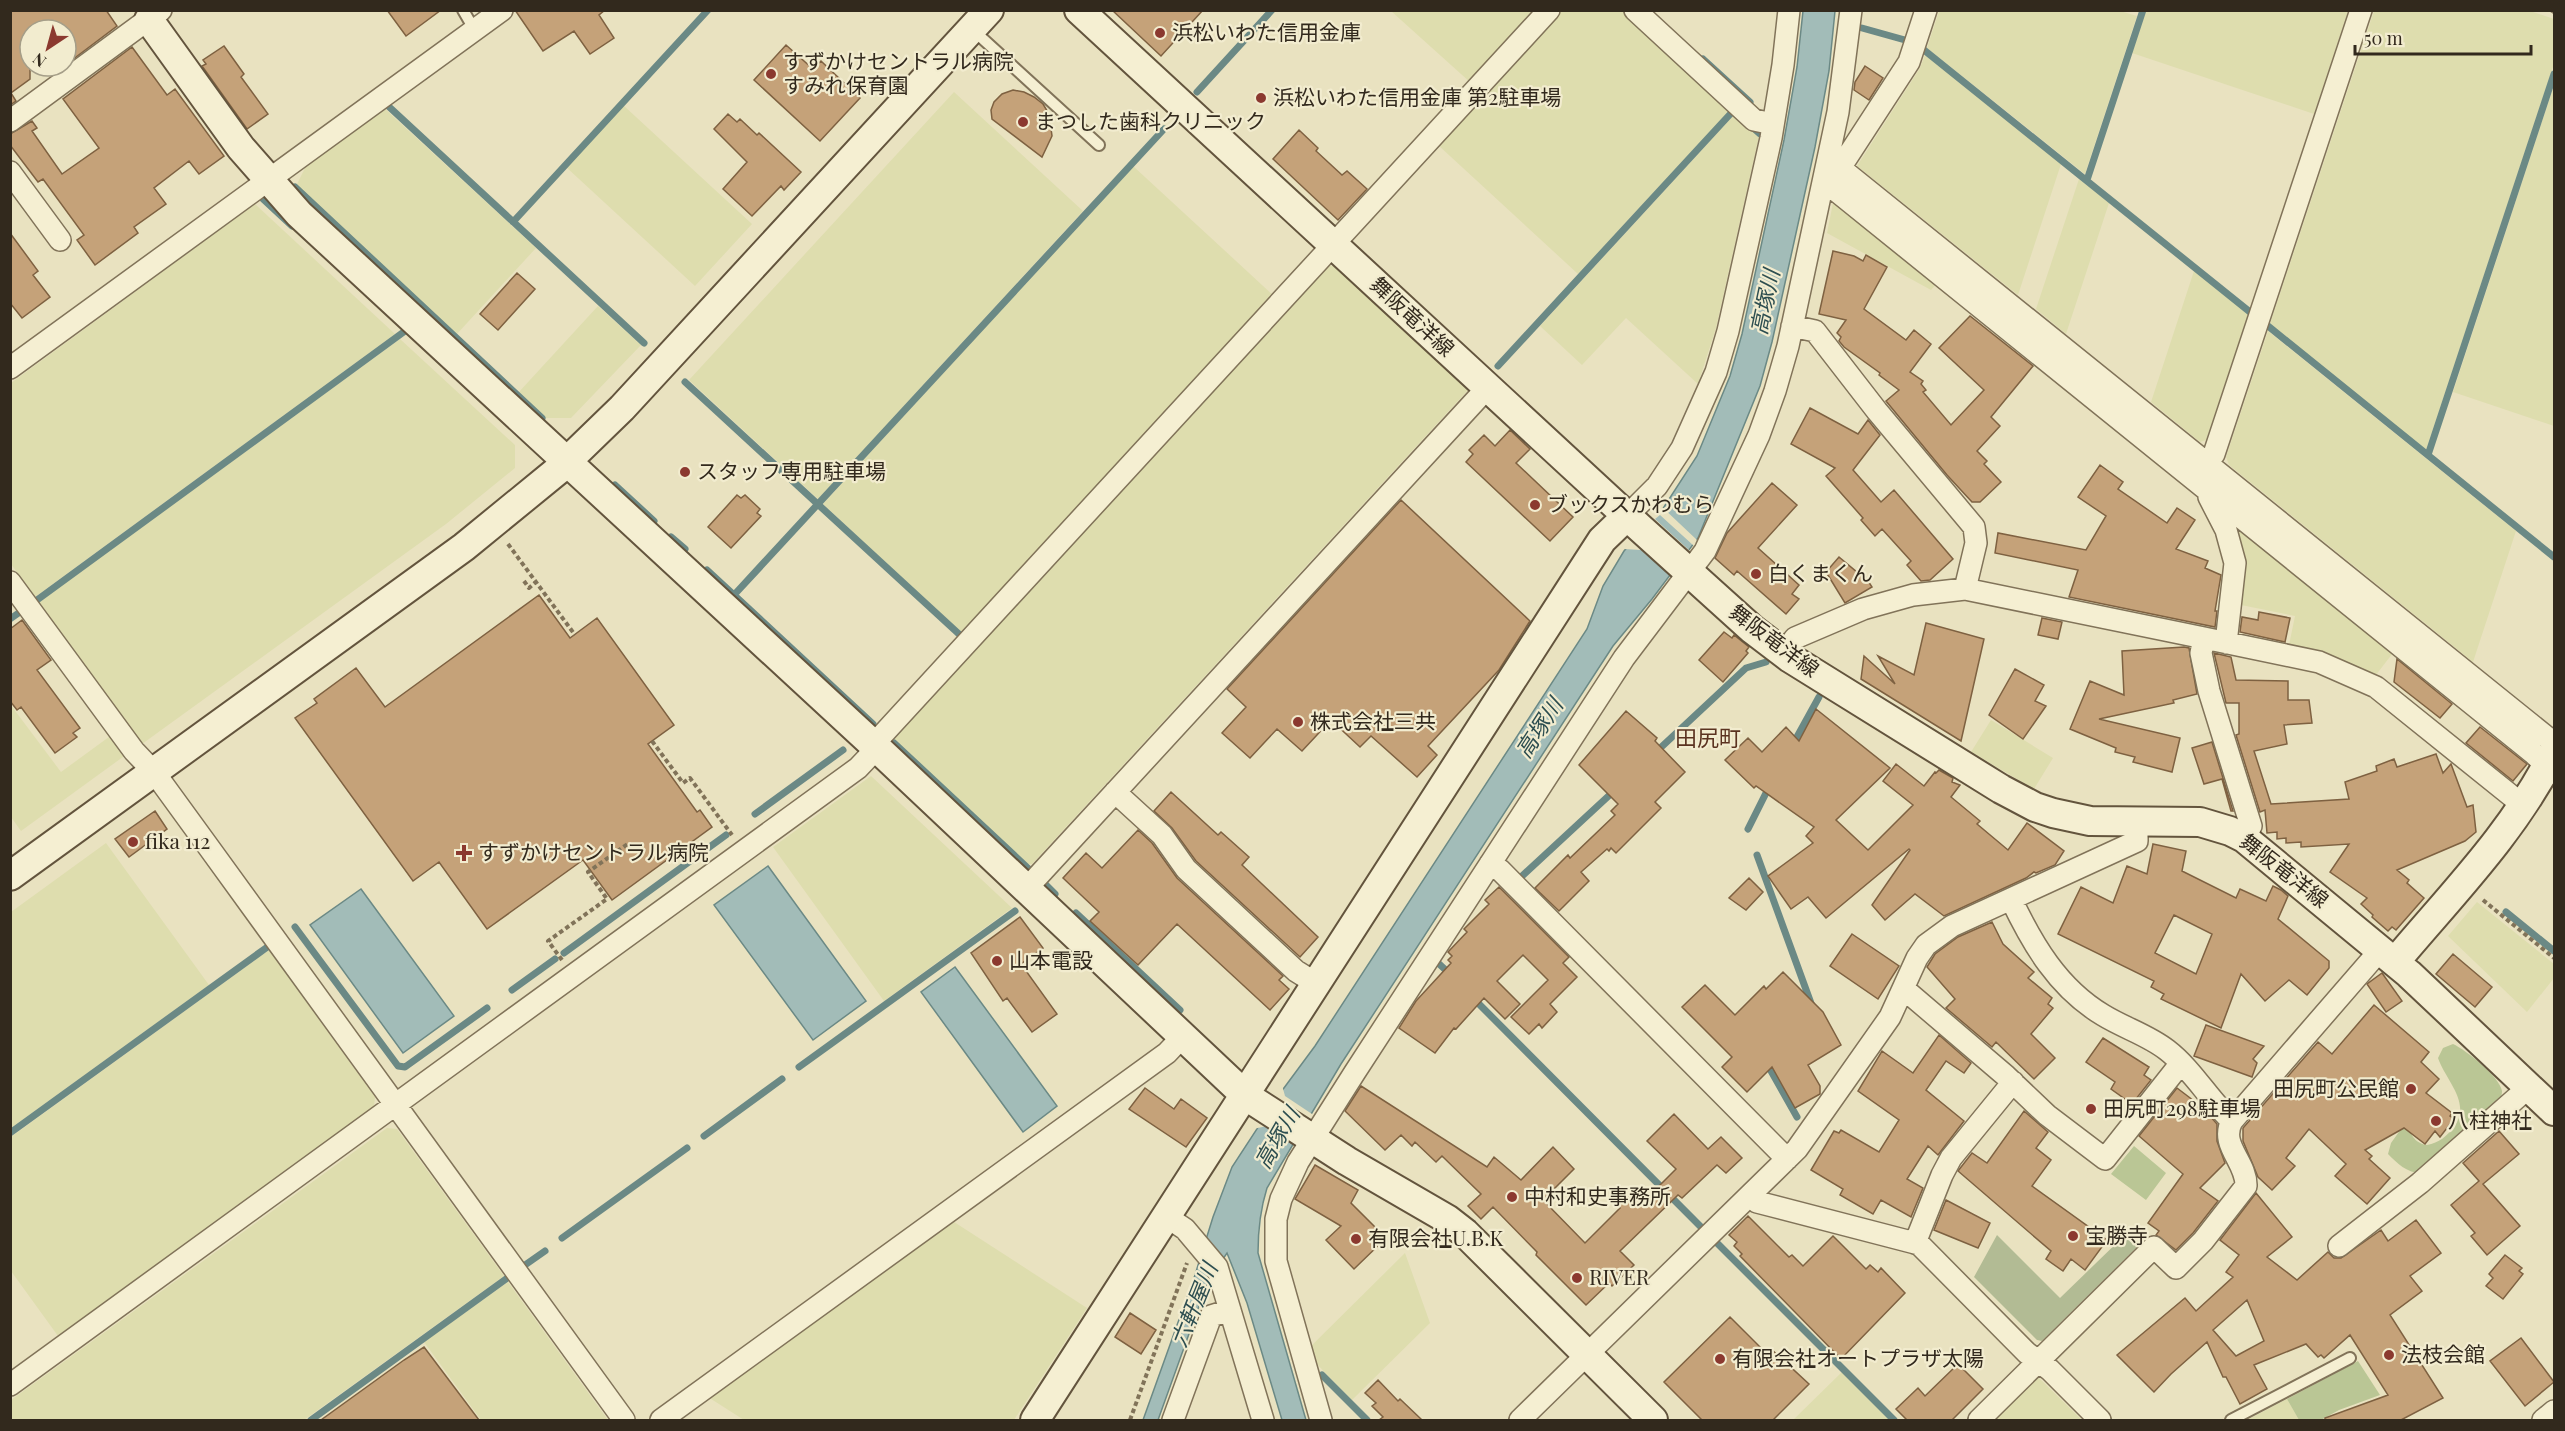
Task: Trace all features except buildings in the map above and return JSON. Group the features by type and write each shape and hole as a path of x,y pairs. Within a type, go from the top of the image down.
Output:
{"street":[{"path":"10,368 502,10"},
{"name":"舞阪竜洋線","path":"1079,10 1633,521 1752,628 1784,653 2018,799 2071,818 2109,823 2200,822 2244,838 2388,956 2554,1111"},
{"path":"10,1385 858,768 875,746 1550,10"},
{"path":"1635,10 1754,120 1773,124"},
{"path":"1035,1420 1167,1217 1254,1101 1317,984 1602,540 1633,521 1682,448 1716,372 1728,331 1773,124 1789,10"},
{"path":"1834,163 1851,10"},
{"path":"1321,1420 1280,1281 1274,1240 1281,1199 1288,1180 1311,1138 1624,658 1685,568 1705,551 1759,435 1775,391 1824,181 1834,163 1909,62 1926,10"},
{"path":"2226,643 2235,563 2210,475 2214,454 2361,10"},
{"path":"10,121 155,15 241,148 299,214 875,746 1254,1101 1311,1138 1428,1207 1465,1233 1653,1420"},
{"path":"10,876 464,547 567,462 629,401 981,20"},
{"path":"1834,163 2553,759 2496,845 2232,1121 2228,1129 2228,1137 2246,1178 2242,1193 2204,1241 2176,1268 2154,1247 1979,1420"},
{"path":"10,172 60,240"},
{"path":"1824,181 2210,475"},
{"path":"1792,326 1815,331 1877,411 1974,527 1976,543 1965,589"},
{"path":"1026,888 1488,387"},
{"path":"10,582 134,751 154,772 624,1420"},
{"path":"1784,653 1795,638 1863,609 1913,595 1965,589 2204,638 2319,662 2376,687 2524,806"},
{"path":"2204,638 2201,652 2210,691 2251,826 2244,838"},
{"path":"1115,792 1162,835 1186,869 1296,971 1317,984"},
{"path":"1520,1420 1797,1149 1890,1017 1917,958 1938,934 2138,841 2137,822"},
{"path":"1490,864 1500,870 1787,1159"},
{"path":"2011,899 2030,939 2061,981 2100,1014 2157,1042 2181,1063 2232,1121"},
{"path":"1904,989 2013,1082 2047,1115 2105,1159 2181,1063"},
{"path":"661,1420 1167,1053 1184,1035"},
{"path":"1915,1243 1951,1158 2013,1082"},
{"path":"2339,1246 2420,1183 2529,1087"},
{"path":"1750,1195 1757,1202 1919,1244 2100,1420"},
{"path":"1167,1217 1185,1229 1217,1267 1263,1420"},
{"path":"1173,1420 1211,1316 1230,1310"},
{"path":"2543,1420 2554,1411"}],"lane":[{"path":"463,10 474,29"},
{"path":"981,20 1099,145"},
{"path":"2231,1420 2350,1358"}],"path":[{"path":"508,544 574,635"},
{"path":"524,581 529,588 536,582"},
{"path":"652,741 683,783 690,778 726,827"},
{"path":"563,962 548,941 607,898 588,872 629,843"},
{"path":"2488,904 2554,958"},
{"path":"1130,1420 1192,1247 1197,1243"}],"green space":[{"path":"2146,10 2348,11 2314,114 2132,53"},
{"path":"1391,11 1538,11 1471,83"},
{"path":"1561,11 1623,11 1730,110 1578,274 1438,145"},
{"path":"1939,11 2120,11 2137,16 2085,174 1927,48"},
{"path":"2374,11 2530,11 2554,19 2554,64 2426,450 2270,324"},
{"path":"1925,55 2061,164 2018,295 1857,166 1920,68"},
{"path":"2554,85 2554,426 2453,392"},
{"path":"954,92 1083,211 818,499 689,380"},
{"path":"623,105 752,224 695,286 566,167"},
{"path":"384,108 536,248 456,335 296,186 307,164"},
{"path":"1735,114 1759,136 1716,328 1698,384 1626,318 1582,365 1540,326"},
{"path":"1133,166 1274,296 963,634 823,504"},
{"path":"2079,179 2109,203 2066,334 2036,309"},
{"path":"1839,201 1939,281 1931,290 1827,233 1833,203"},
{"path":"255,204 395,334 35,597 11,564 11,383"},
{"path":"1326,266 1336,266 1469,389 1032,864 1027,864 894,740 894,735"},
{"path":"2194,271 2248,314 2206,440 2200,442 2151,402"},
{"path":"598,306 641,345 571,418 545,418 518,393"},
{"path":"2268,331 2516,531 2473,662 2229,465 2226,457"},
{"path":"400,339 515,445 515,468 446,524 142,744 39,602"},
{"path":"2230,516 2396,649 2372,680 2288,650 2295,616 2241,605 2244,562 2241,543"},
{"path":"10,704 61,772 113,734 127,754 21,831 11,817"},
{"path":"1991,720 2053,758 2034,789 1971,752"},
{"path":"871,776 1012,908 884,1001 773,847"},
{"path":"106,843 209,985 11,1128 11,912"},
{"path":"2477,902 2554,964 2554,978 2527,1012 2448,936"},
{"path":"269,950 375,1097 374,1107 58,1336 11,1271 11,1137"},
{"path":"2453,1044 2474,1058 2495,1079 2502,1091 2501,1101 2420,1173 2411,1171 2388,1154 2391,1143 2406,1122 2416,1140 2427,1145 2446,1136 2459,1118 2460,1109 2456,1092 2438,1058 2443,1048"},
{"path":"387,1128 397,1129 504,1276 304,1420 11,1420 11,1400"},
{"path":"2134,1146 2166,1173 2146,1200 2111,1174"},
{"path":"951,1220 1087,1308 1014,1420 744,1420 708,1397"},
{"path":"2128,1232 2140,1244 2042,1341 2037,1340 1974,1277 1997,1235 2060,1298"},
{"path":"1405,1253 1430,1323 1352,1400 1305,1352"},
{"path":"508,1282 608,1420 481,1420 424,1342"},
{"path":"2358,1361 2380,1395 2339,1410 2321,1420 2299,1420 2287,1399"},
{"path":"1843,1371 1891,1420 1793,1420"},
{"path":"2032,1378 2039,1378 2082,1420 1989,1420"},
{"path":"2287,1399 2299,1420 2247,1420"}],"water":[{"path":"1803,11 1835,11 1829,71 1815,147 1772,342 1760,386 1698,538 1613,646 1341,1064 1267,1188 1260,1220 1258,1253 1306,1420 1282,1420 1247,1303 1227,1253 1208,1281 1158,1420 1143,1420 1232,1167 1281,1092 1315,1046 1587,629 1603,586 1624,551 1664,507 1697,456 1730,376 1742,334 1784,140 1797,67"},
{"path":"768,866 866,1001 813,1040 714,905"},
{"path":"361,889 454,1016 403,1053 310,925"},
{"path":"955,967 1057,1106 1023,1132 921,992"}],"pier":[{"path":"1661,506 1697,540 1694,546 1660,515 1655,519 1690,551 1672,577 1641,550 1624,549"},
{"path":"1282,1085 1285,1096 1315,1116 1296,1145 1267,1126 1253,1129"}],"waterway":[{"path":"513,222 708,10"},
{"path":"1197,92 1272,10"},
{"path":"2087,180 2143,10"},
{"path":"1862,28 1905,40"},
{"path":"1924,50 2250,312"},
{"path":"1703,59 1750,102"},
{"path":"2428,455 2554,74"},
{"path":"386,104 644,343"},
{"path":"1498,366 1734,110"},
{"path":"1751,126 1760,134"},
{"path":"734,595 1164,129"},
{"path":"295,187 542,418"},
{"path":"263,199 292,226"},
{"path":"2268,326 2554,557"},
{"path":"37,600 405,331"},
{"path":"685,382 960,635"},
{"path":"615,485 654,521"},
{"path":"671,537 685,549"},
{"path":"707,570 873,724"},
{"path":"10,619 20,612"},
{"path":"1656,752 1746,668 1766,662"},
{"path":"1792,746 1819,697"},
{"path":"894,743 1032,872"},
{"path":"755,814 843,750"},
{"path":"1748,829 1769,787"},
{"path":"1521,877 1615,790"},
{"path":"564,953 726,835"},
{"path":"1757,855 1812,1006"},
{"path":"1042,881 1055,894"},
{"path":"799,1067 1015,911"},
{"path":"2506,912 2554,951"},
{"path":"1076,913 1180,1010"},
{"path":"295,927 398,1066 405,1067 487,1008"},
{"path":"10,1133 266,948"},
{"path":"512,990 555,959"},
{"path":"1437,962 1451,975"},
{"path":"1473,998 1702,1228"},
{"path":"1766,1062 1797,1117"},
{"path":"704,1136 782,1079"},
{"path":"562,1238 687,1148"},
{"path":"1717,1243 1894,1420"},
{"path":"525,1265 545,1251"},
{"path":"311,1420 506,1279"},
{"path":"1322,1375 1367,1420"}],"place":[{"name":"浜松いわた信用金庫","path":"1160,33"},
{"name":"すずかけセントラル病院 すみれ保育園","path":"771,74"},
{"name":"浜松いわた信用金庫 第2駐車場","path":"1261,98"},
{"name":"まつした歯科クリニック","path":"1023,122"},
{"name":"スタッフ専用駐車場","path":"685,472"},
{"name":"ブックスかわむら","path":"1535,505"},
{"name":"白くまくん","path":"1756,574"},
{"name":"株式会社三共","path":"1298,722"},
{"name":"fika 112","path":"133,842"},
{"name":"すずかけセントラル病院","path":"464,853"},
{"name":"山本電設","path":"997,961"},
{"name":"田尻町公民館","path":"2411,1089"},
{"name":"田尻町298駐車場","path":"2091,1109"},
{"name":"八柱神社","path":"2436,1121"},
{"name":"中村和史事務所","path":"1512,1197"},
{"name":"宝勝寺","path":"2073,1236"},
{"name":"有限会社U.B.K","path":"1356,1239"},
{"name":"RIVER","path":"1577,1278"},
{"name":"法枝会館","path":"2389,1355"},
{"name":"有限会社オートプラザ太陽","path":"1720,1359"}],"district":[{"name":"田尻町","path":"1708,738"}],"water label":[{"name":"高塚川","path":"1765,302"},
{"name":"高塚川","path":"1539,728"},
{"name":"高塚川","path":"1277,1138"},
{"name":"六軒屋川","path":"1194,1305"}]}
